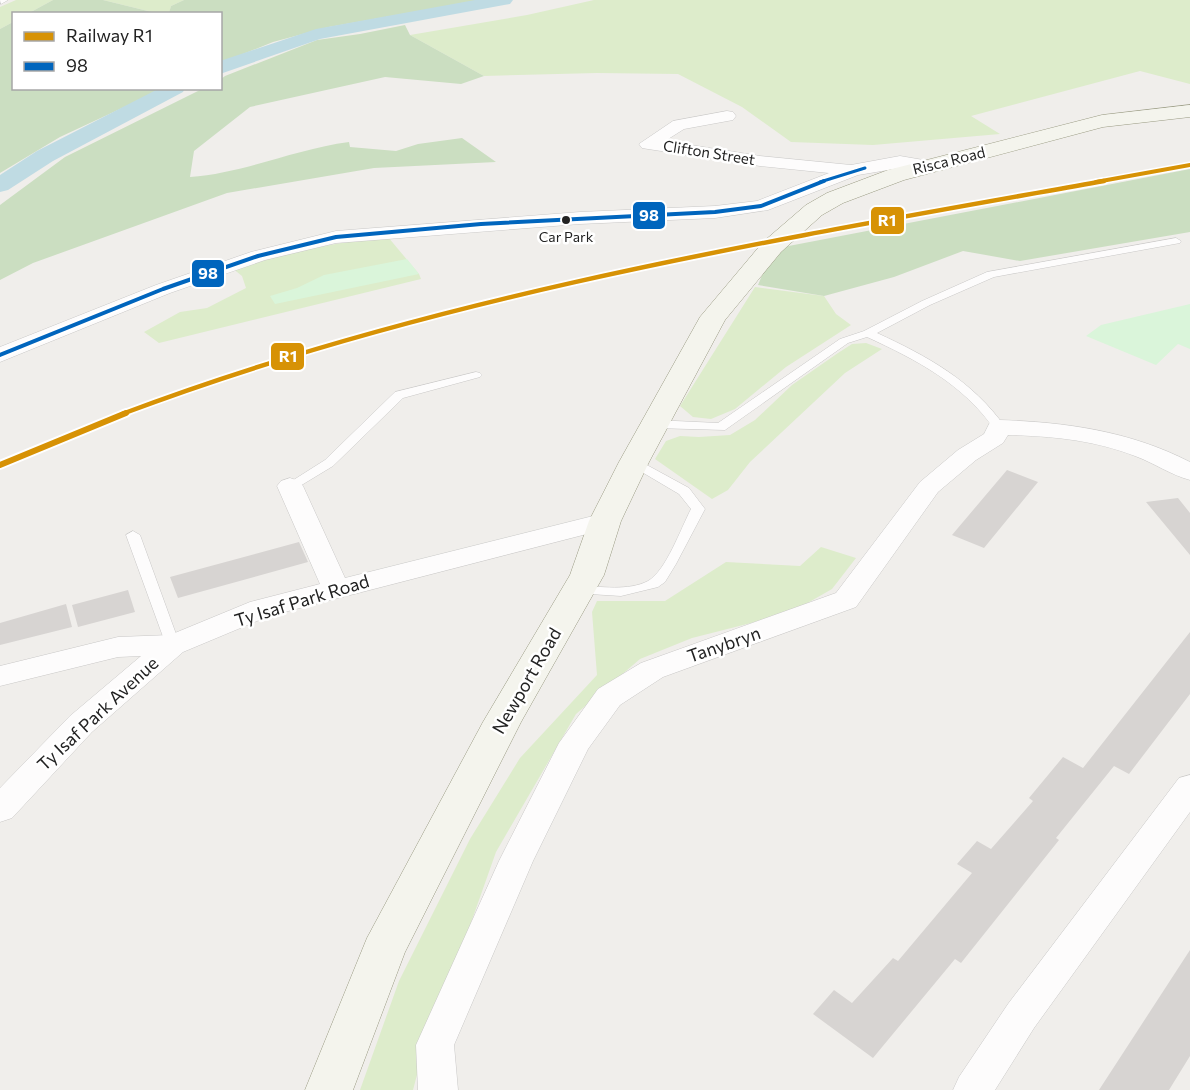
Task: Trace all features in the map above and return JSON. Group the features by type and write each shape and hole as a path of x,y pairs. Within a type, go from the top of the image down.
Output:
{"main road":[{"name":"Risca Road","path":"741,282 772,247 814,210 864,186 928,166 1102,121 1190,111"},
{"name":"Newport Road","path":"328,1090 383,951 502,722 587,575 605,521 654,424 713,317 741,282"}],"street":[{"name":"Clifton Street","path":"727,116 679,125 648,144 813,168 855,170"},
{"path":"0,355 163,290 237,264 336,237 481,224 715,212 761,206 855,170 900,162 928,166"},
{"path":"999,427 1077,432 1106,438 1133,445 1165,458 1190,472"},
{"name":"Tanybryn","path":"438,1090 435,1045 444,1023 516,861 574,743 609,698 652,670 846,600 928,487 967,455 994,438 999,427"},
{"path":"290,486 336,588"},
{"name":"Ty Isaf Park Road","path":"0,676 118,647 173,645 260,609 605,521"},
{"name":"Ty Isaf Park Avenue","path":"0,809 81,724 173,645"},
{"path":"973,1090 1021,1016 1190,787"}],"lane":[{"path":"654,424 722,426 844,341 868,333 926,303 991,274 1176,242"},
{"path":"868,333 909,352 974,394 999,427"},
{"path":"290,486 329,463 399,395 476,375"},
{"path":"579,590 606,593 633,590 659,580 698,509 684,491 634,462"},
{"path":"133,535 173,645"}],"green space":[{"path":"16,0 53,0 31,12 12,12 12,23 0,29 0,7"},
{"path":"53,0 103,0 152,12 31,12"},
{"path":"103,0 184,0 171,6 170,12 152,12"},
{"path":"184,0 482,0 329,27 273,42 222,63 222,12 169,12 171,6"},
{"path":"594,0 1190,0 1190,84 1140,71 971,116 1000,134 873,145 791,142 742,107 678,74 597,73 484,76 410,35 527,15"},
{"path":"12,23 12,90 161,90 60,137 0,173 0,29"},
{"path":"405,25 410,35 484,76 461,84 385,77 250,107 194,151 190,177 230,171 329,145 349,142 350,147 396,151 418,144 462,138 496,162 374,168 227,193 33,263 0,280 0,205 65,157 200,90 222,90 222,78 225,76 317,40"},
{"path":"1190,169 1190,232 1020,261 963,251 894,277 824,296 758,285 773,249"},
{"path":"388,237 421,279 159,343 144,332 180,312 207,308 246,288 242,276 232,268 309,249"},
{"path":"407,259 419,274 275,304 270,296 297,288 324,275"},
{"path":"755,287 824,296 836,314 851,325 786,367 735,409 711,419 693,417 680,406"},
{"path":"1190,304 1190,349 1178,344 1156,365 1086,336 1101,325"},
{"path":"866,343 882,349 845,373 750,462 728,490 712,499 655,459 666,441 680,436 730,435 755,420 792,385 838,353 852,344"},
{"path":"821,547 856,558 832,589 804,605 755,622 692,638 640,659 576,714 496,852 467,934 432,1018 413,1090 360,1090 399,981 470,839 520,758 597,675 592,612 597,601 665,601 726,562 800,566"}],"building":[{"path":"1007,470 1038,482 984,548 952,535"},
{"path":"1178,498 1190,513 1190,555 1146,502"},
{"path":"299,542 308,562 178,598 170,577"},
{"path":"128,590 135,612 78,627 72,605"},
{"path":"66,604 72,627 0,645 0,623"},
{"path":"1190,632 1190,694 1129,774 1114,766 1056,838 1059,840 961,963 955,959 873,1058 813,1014 834,990 852,1003 893,958 898,961 972,873 957,864 977,841 991,849 1033,801 1029,798 1063,757 1083,768"},
{"path":"1190,950 1190,1056 1169,1090 1099,1090"}],"waterway":[{"path":"222,67 316,34 504,0"},
{"path":"0,185 45,156 172,90"}],"rail line":[{"name":"R1","path":"0,465 91,426 183,391 277,360 468,307 661,264 1190,165"}],"transit line":[{"name":"98","path":"0,355 163,289 258,256 336,237 481,224 715,212 761,206 833,177 865,168"}],"place":[{"name":"Car Park","path":"566,220"}]}
